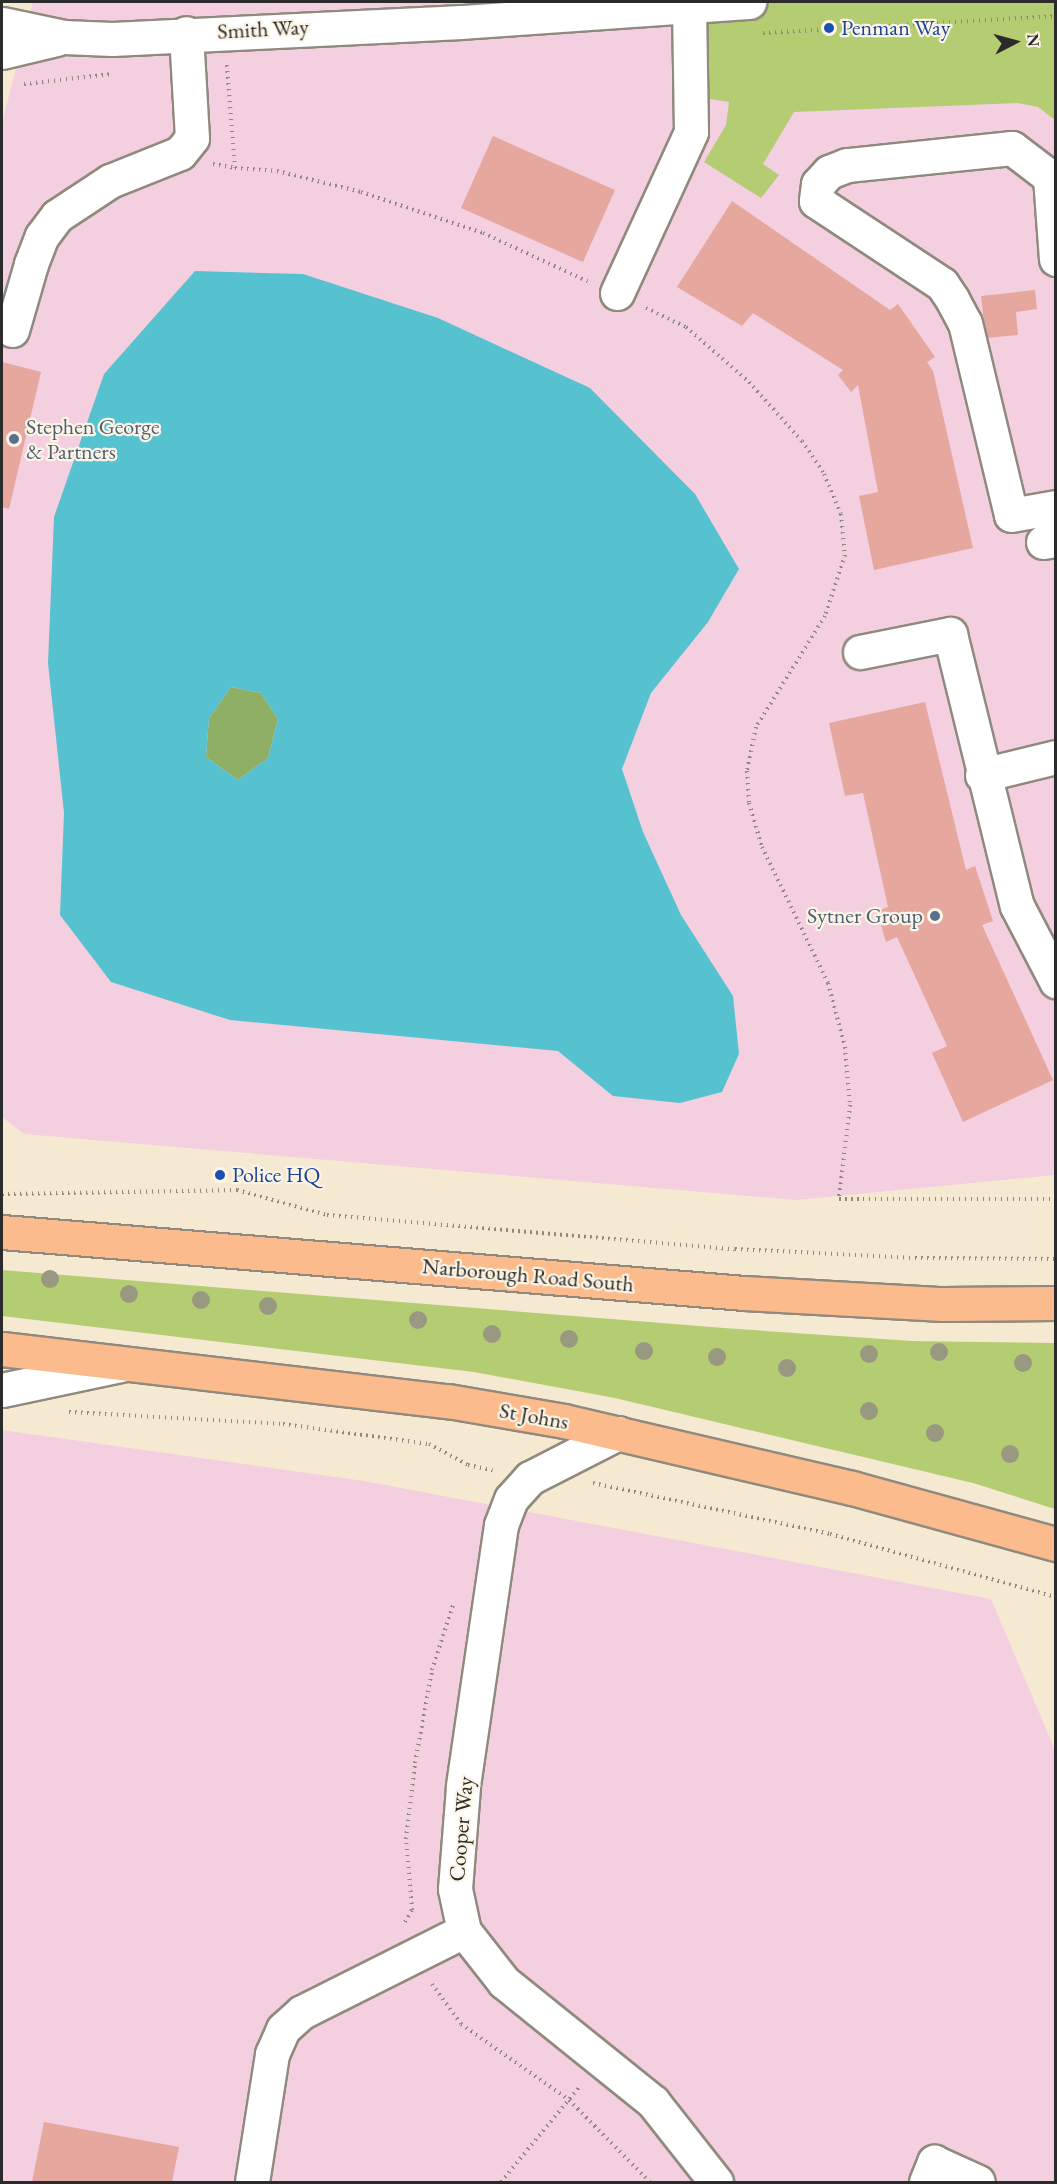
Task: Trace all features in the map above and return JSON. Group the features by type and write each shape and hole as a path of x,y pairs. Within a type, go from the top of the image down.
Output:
{"main road":[{"name":"Narborough Road South","path":"2,1232 744,1293 943,1304 1056,1303"},
{"name":"St Johns","path":"2,1349 448,1401 618,1433 852,1488 1056,1544"}],"street":[{"name":"Smith Way","path":"64,37 112,39 461,12 749,2"},
{"path":"617,293 690,132 689,5"},
{"path":"2,24 64,37"},
{"path":"12,330 31,264 42,236 57,216 110,181 180,153 192,138 186,33"},
{"path":"2,52 64,37"},
{"path":"1056,259 1053,177 1012,148 847,165 829,172 818,184 816,201 942,284 965,323 1011,515 1056,507"},
{"path":"860,652 950,634 982,775 1017,906 1056,981"},
{"path":"982,775 1056,757"},
{"path":"2,1390 129,1363"},
{"name":"Cooper Way","path":"618,1433 530,1478 511,1499 501,1525 463,1787 455,1889 464,1932 504,1982 604,2060 653,2102 716,2182"},
{"path":"252,2182 272,2054 283,2029 302,2012 464,1932"},
{"path":"926,2182 934,2162 978,2182"}],"path":[{"path":"227,63 235,168 277,171 361,192 483,233 617,293 686,327 749,382 802,441 825,474 841,514 845,555 825,616 756,727 747,771 749,803 762,848 828,983 845,1047 850,1106 839,1199 1056,1199"},
{"path":"2,1194 237,1190 327,1215 362,1218 735,1249 915,1258 1056,1259"},
{"path":"501,2182 604,2060"}],"shaded area":[{"path":"33,2 1055,2 1055,1175 796,1200 24,1134 2,1117 2,123"},
{"path":"2,1430 364,1481 991,1599 1055,1750 1055,2182 2,2182"}],"green space":[{"path":"777,2 1055,2 1055,120 1038,107 1018,103 794,112 763,164 779,175 761,198 704,162 726,125 729,102 704,98 704,29 718,12"},
{"path":"231,687 261,693 278,719 268,758 238,780 206,757 209,718"},
{"path":"2,1270 724,1328 912,1341 1055,1343 1055,1509 973,1483 615,1398 474,1372 2,1316"}],"water":[{"path":"195,271 303,274 438,318 590,388 695,494 739,569 708,622 651,693 622,769 643,832 681,915 733,996 739,1054 722,1092 680,1103 613,1096 558,1051 230,1020 111,982 60,915 64,813 48,663 54,517 104,374","holes":["231,687 261,693 278,719 268,758 238,780 206,757 209,718"]}],"building":[{"path":"493,136 615,190 583,262 461,208"},
{"path":"732,201 890,310 898,304 935,357 927,362 933,371 973,548 874,570 859,496 878,492 858,385 851,392 838,375 843,370 753,313 742,326 677,287"},
{"path":"1035,290 1037,309 1016,312 1018,335 986,338 981,296"},
{"name":"Stephen George & Partners","path":"2,362 41,372 9,509 2,507"},
{"name":"Sytner Group","path":"925,702 966,870 975,866 993,921 982,925 1053,1080 963,1122 932,1053 947,1046 897,937 886,942 877,911 888,907 863,793 845,796 829,723"},
{"path":"44,2122 179,2147 172,2182 32,2182"}],"place":[{"name":"Penman Way","path":"829,28"},
{"name":"Stephen George & Partners","path":"14,439"},
{"name":"Sytner Group","path":"935,916"},
{"name":"Police HQ","path":"220,1175"}]}
